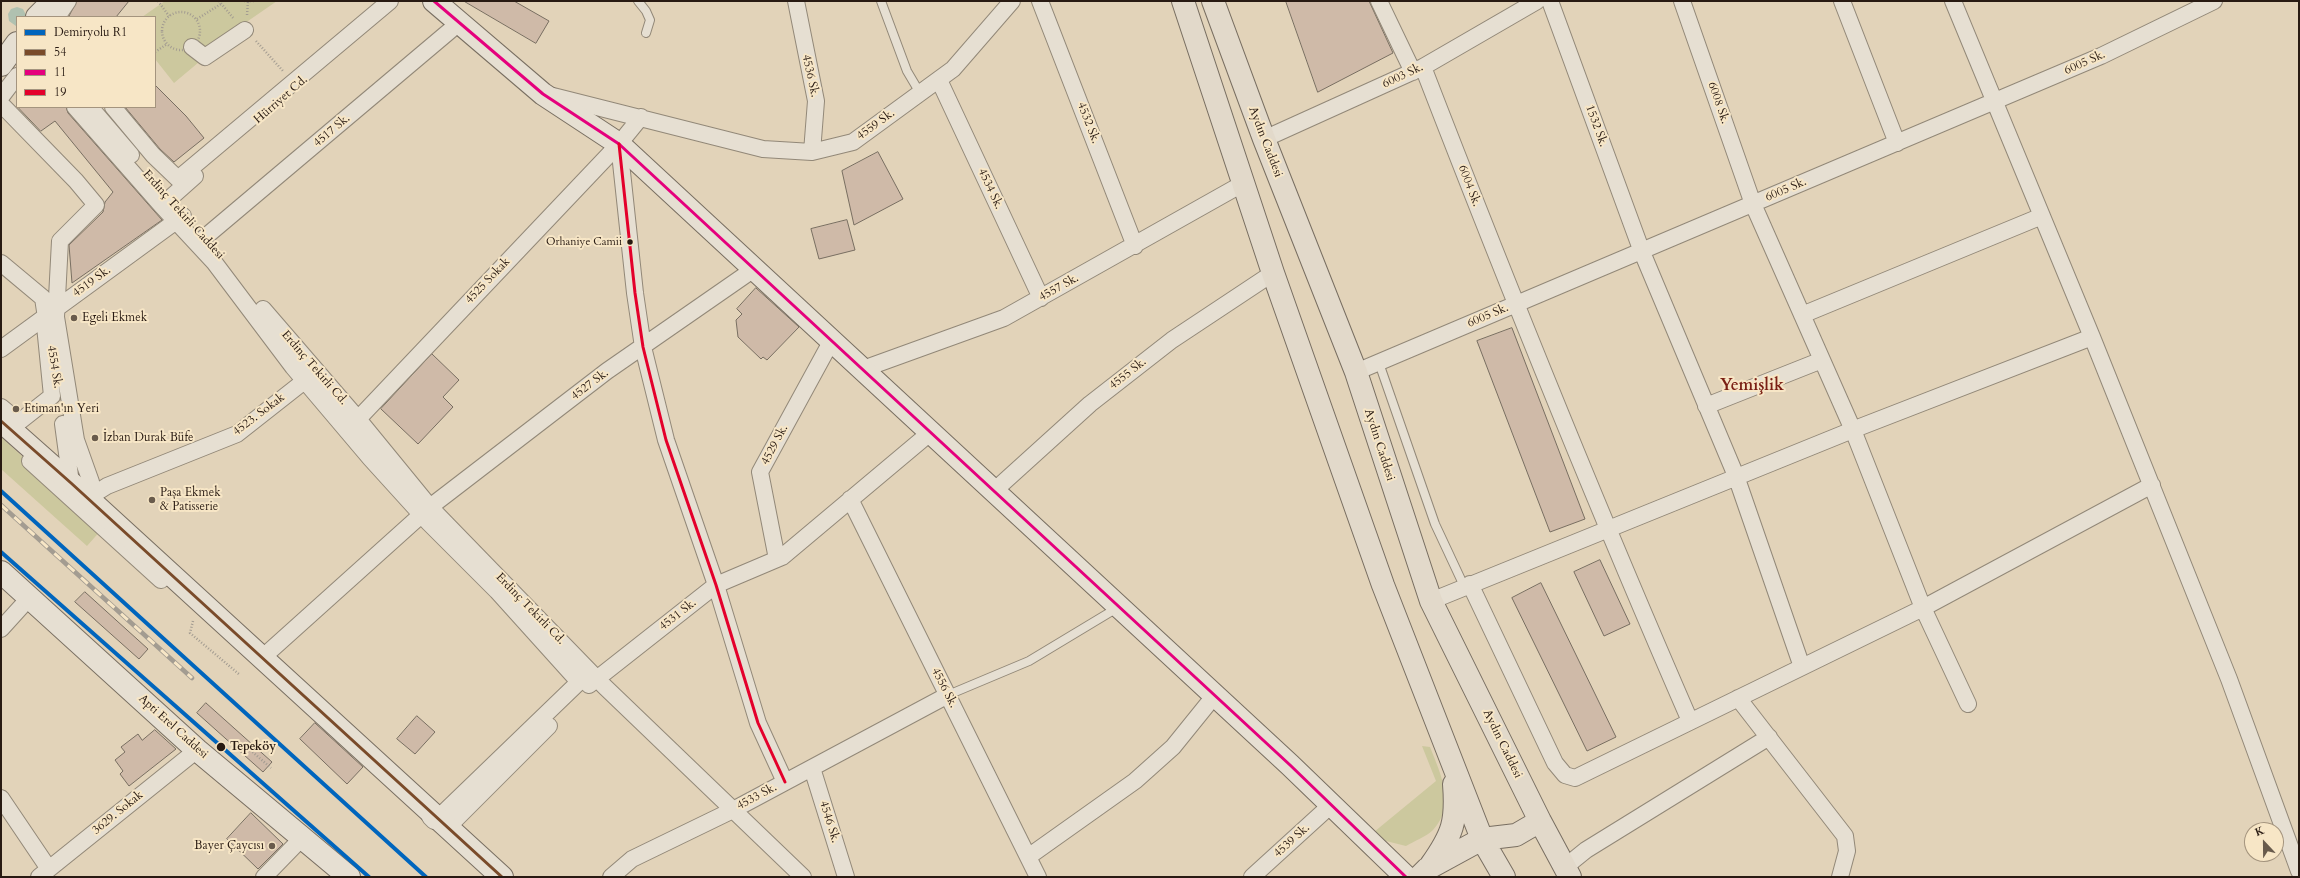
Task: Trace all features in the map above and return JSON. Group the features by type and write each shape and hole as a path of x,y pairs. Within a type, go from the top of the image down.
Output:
{"highway":[{"path":"1183,1 1273,273 1383,585 1482,839 1504,877"},
{"name":"Aydın Caddesi","path":"1213,1 1264,139 1356,372 1431,601 1540,821 1568,872"},
{"path":"1423,873 1447,843 1456,812 1454,769"},
{"path":"1423,873 1482,839 1516,835 1540,821"}],"main road":[{"path":"434,1 543,94 619,144 995,490 1215,695 1406,877"},
{"path":"1,421 80,495 262,658 442,824 502,877"},
{"name":"Apti Erel Caddesi","path":"1,572 197,750 349,877"}],"street":[{"path":"43,10 68,1"},
{"path":"114,108 153,155 178,179 390,1"},
{"name":"Hürriyet Cd.","path":"168,200 396,1"},
{"name":"4536 Sk.","path":"796,1 816,101 812,152"},
{"name":"4559 Sk.","path":"543,94 641,117 763,149 812,152 853,142 954,69 1012,1"},
{"name":"4532 Sk.","path":"1040,1 1135,246"},
{"name":"6004 Sk.","path":"1379,1 1418,70 1607,530 1690,722"},
{"name":"6003 Sk.","path":"1264,139 1418,70 1537,1"},
{"name":"1532 Sk.","path":"1550,1 1642,252 1736,476 1802,667"},
{"name":"6008 Sk.","path":"1682,1 1753,204 1853,430 1923,608 1968,704"},
{"path":"1842,1 1897,143"},
{"path":"1953,1 2152,485 2229,679 2299,871"},
{"name":"6005 Sk.","path":"1356,372 1642,252 2101,56 2214,1"},
{"name":"4517 Sk.","path":"204,238 459,23"},
{"path":"192,47 205,57 245,30"},
{"path":"1,97 8,60"},
{"name":"4534 Sk.","path":"939,80 1041,298"},
{"path":"1,104 76,181 96,205 60,242 52,318 45,326 52,396 19,422 1,407"},
{"path":"1,434 80,495 196,611 434,821 442,824 579,682 426,511 370,458 311,376 214,262 180,219 76,108"},
{"name":"Erdinç Tekirli Caddesi","path":"91,108 168,200 180,219 204,238 275,324"},
{"path":"641,117 619,144 635,293 644,347 666,440 716,585 758,723 785,782"},
{"name":"4525 Sokak","path":"358,419 619,144"},
{"name":"4557 Sk.","path":"863,369 1004,318 1244,184"},
{"path":"1802,315 2042,216"},
{"name":"4519 Sk.","path":"1,349 52,318 180,219"},
{"path":"1,263 43,298 52,318 76,440 91,482 80,495"},
{"name":"4527 Sk.","path":"262,658 426,511 607,371 644,347 754,269"},
{"name":"4555 Sk.","path":"995,490 1090,404 1172,340 1273,273"},
{"name":"Erdinç Tekirli Cd.","path":"275,324 311,376 358,419 426,511 596,678 803,877"},
{"path":"1431,601 1736,476 2092,337"},
{"name":"4529 Sk.","path":"777,559 760,472 832,340"},
{"path":"1706,406 1822,360"},
{"name":"4523. Sokak","path":"80,495 107,486 237,434 311,376"},
{"name":"4531 Sk.","path":"442,824 596,678 716,585 782,557 931,432"},
{"path":"1467,585 1555,763 1565,774 1575,778 1923,608 2152,485"},
{"name":"4556 Sk.","path":"850,499 1038,877"},
{"path":"1,629 30,597"},
{"name":"4533 Sk.","path":"611,877 632,859 733,810 948,695"},
{"path":"1028,857 1135,781 1172,747 1215,695"},
{"path":"1738,698 1845,836 1847,851 1840,877"},
{"path":"1568,872 1586,850 1769,737"},
{"name":"3629. Sokak","path":"44,873 197,750"},
{"name":"4546 Sk.","path":"812,768 846,877"},
{"path":"1,798 44,873"},
{"name":"4539 Sk.","path":"1252,877 1331,805"},
{"path":"264,877 302,838"}],"lane":[{"path":"638,1 646,11 650,20 646,34"},
{"path":"881,1 907,71 920,93"},
{"path":"1379,363 1435,524 1467,585"},
{"path":"948,695 1029,661 1119,606"}],"path":[{"path":"158,1 169,16"},
{"path":"244,1 255,1"},
{"path":"197,20 221,4"},
{"path":"178,11 184,12 197,20 201,30 200,37 192,47 179,50 166,44 162,33 162,27 169,16 178,11"},
{"path":"156,51 166,44"},
{"path":"196,611 190,632 240,674"},
{"path":"248,748 271,768"}],"shaded area":[{"path":"165,1 277,1 248,21 174,83 156,60 156,16 143,16"},
{"path":"17,7 23,9 26,16 16,16 16,26 9,21 8,14 11,9"},
{"path":"2,438 102,529 87,546 1,469"},
{"path":"1422,746 1430,747 1442,779 1445,800 1444,810 1440,820 1433,830 1420,839 1406,846 1386,841 1374,832 1436,781"}],"building":[{"path":"77,1 129,1 117,16 70,16"},
{"path":"464,1 514,1 549,21 536,43"},
{"path":"1286,1 1369,1 1393,53 1318,92"},
{"path":"156,86 186,116 204,138 174,162 160,149 126,108 156,108"},
{"path":"19,108 66,108 68,113 162,220 72,283 69,245 103,212 105,202 113,192 55,121 41,131"},
{"path":"878,152 903,199 854,225 842,171"},
{"path":"847,220 855,250 819,259 811,229"},
{"path":"756,288 799,327 767,360 763,357 761,359 738,337 736,320 742,314 737,309"},
{"path":"1512,328 1585,519 1550,532 1477,341"},
{"path":"432,354 459,380 443,397 453,407 418,444 381,409"},
{"path":"1600,560 1630,624 1604,636 1574,572"},
{"path":"1541,583 1616,737 1587,751 1512,598"},
{"path":"85,592 148,649 139,659 75,602"},
{"path":"206,703 272,762 263,772 197,713"},
{"path":"417,716 435,732 415,754 397,739"},
{"path":"315,723 363,767 347,784 300,739"},
{"path":"155,730 176,749 129,786 120,774 123,771 115,760 125,752 121,747 138,734 142,740"},
{"path":"251,813 283,844 258,869 227,839"}],"railway":[{"path":"1,505 192,678"}],"rail line":[{"name":"R1","path":"1,491 426,877"},
{"name":"R1","path":"1,552 369,877"}],"transit line":[{"name":"11","path":"434,1 543,94 619,144 1290,765 1406,877"},
{"name":"19","path":"619,144 635,293 643,347 666,440 716,585 758,723 785,782"},
{"name":"54","path":"1,421 71,483 502,877"}],"place":[{"name":"Orhaniye Camii","path":"630,242"},
{"name":"Egeli Ekmek","path":"74,318"},
{"name":"Etiman'ın Yeri","path":"16,409"},
{"name":"İzban Durak Büfe","path":"95,438"},
{"name":"Paşa Ekmek & Patisserie","path":"152,500"},
{"name":"Tepeköy","path":"221,747"},
{"name":"Bayer Çaycısı","path":"272,846"}],"district":[{"name":"Yemişlik","path":"1752,386"}]}
